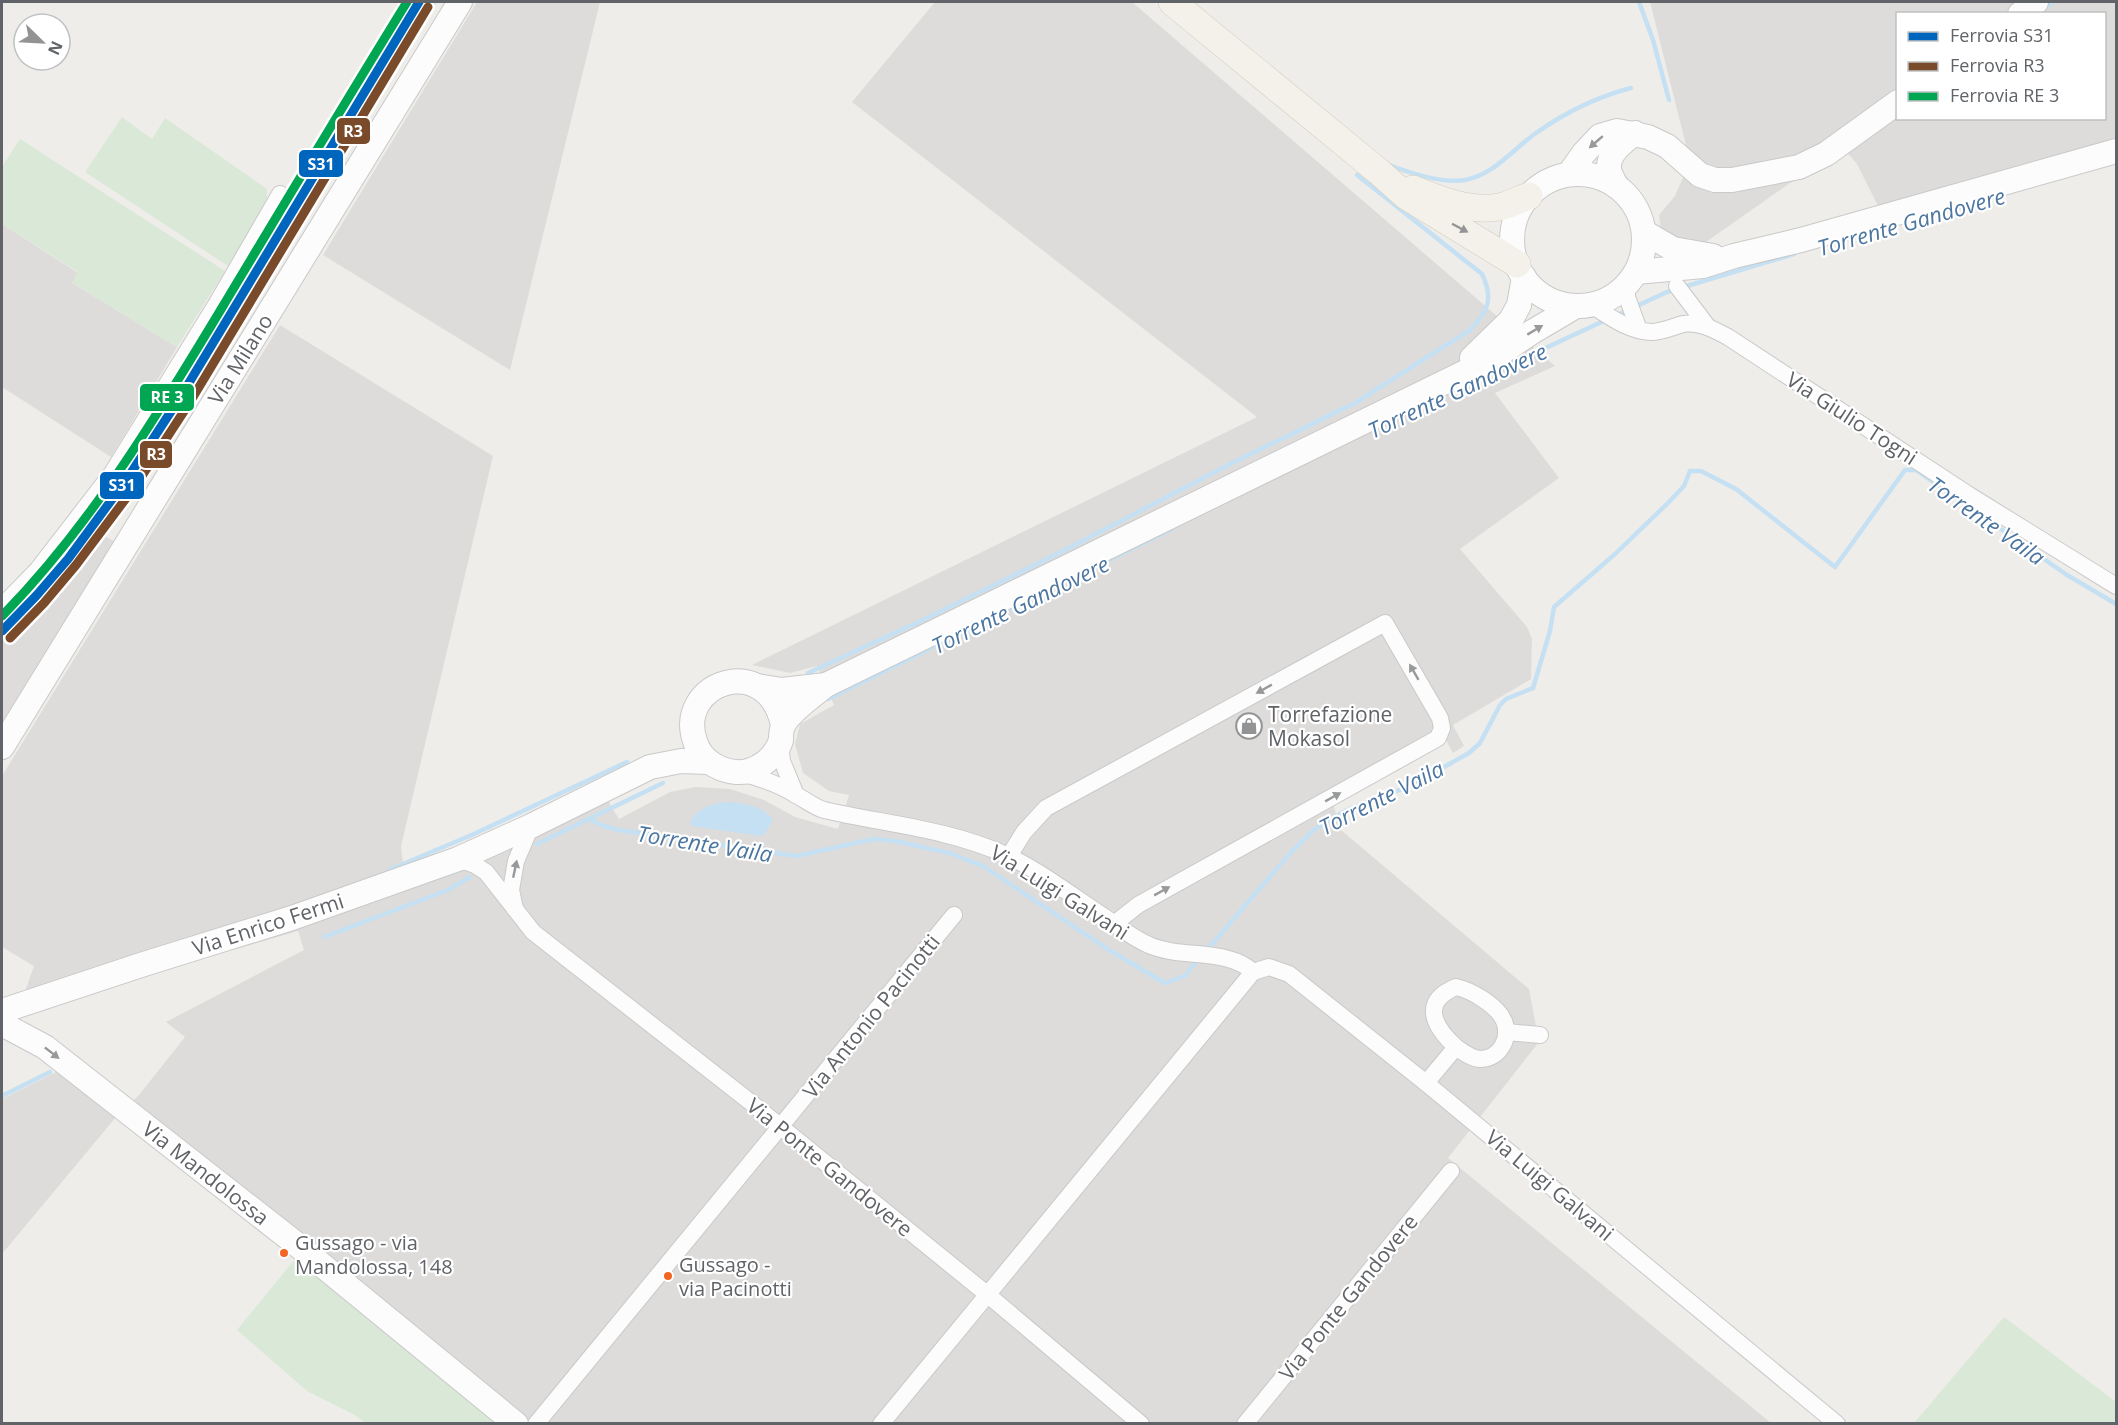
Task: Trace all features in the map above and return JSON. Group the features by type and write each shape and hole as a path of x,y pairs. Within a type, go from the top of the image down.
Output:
{"main road":[{"name":"Via Milano","path":"2,747 460,2"},
{"path":"1172,2 1406,196 1521,271 1538,292 1550,300 1589,307"},
{"path":"2023,12 2036,2"},
{"path":"1569,174 1600,136 1617,131 1635,133 1667,146 1700,175 1715,180 1731,180 1799,166 1815,160 1896,103"},
{"path":"1616,186 1609,168 1612,155 1635,133"},
{"path":"693,718 692,734 698,750 708,762 723,770 741,772 757,768 771,757 781,734 802,705 826,685 1490,360 1532,332 1605,301 1630,285 1801,240 2116,151"},
{"path":"1378,171 1402,185 1428,195 1476,208 1500,207 1530,196"},
{"path":"1448,380 1511,320 1519,305 1521,271 1512,241 1514,224 1520,209 1530,196 1547,182 1569,174 1599,177 1616,186 1634,204 1641,218 1644,232 1643,253 1630,285"},
{"path":"1644,232 1673,249 1713,256 1734,256"},
{"path":"650,768 673,745 693,718 699,702 710,690 725,683 741,681 782,690 826,685"},
{"path":"757,686 770,695 780,709 781,734"},
{"path":"650,768 681,761 708,762"},
{"name":"Via Enrico Fermi","path":"2,1011 292,918 458,859 650,768"},
{"name":"Via Mandolossa","path":"2,1024 38,1043 100,1091 304,1250 516,1424"}],"street":[{"path":"2,606 38,569 112,473 217,303 280,194"},
{"path":"1630,285 1639,330"},
{"path":"1677,285 1708,327"},
{"name":"Via Giulio Togni","path":"1589,307 1639,330 1652,332 1686,324 1708,327 1728,337 1969,495 2116,586"},
{"path":"1009,856 1024,832 1046,808 1385,623 1440,718 1442,728 1438,738 1138,904 1113,924"},
{"path":"781,734 782,761 796,795"},
{"name":"Via Luigi Galvani","path":"741,772 767,780 822,809 902,824 984,845 1009,856 1065,890 1131,936 1150,946 1235,961 1247,966 1253,972 1269,967 1289,974 1426,1083 1837,1424"},
{"path":"516,913 511,890 516,861 531,826"},
{"name":"Via Ponte Gandovere","path":"458,859 486,872 533,932 780,1126 988,1295 1141,1424"},
{"name":"Via Antonio Pacinotti","path":"536,1424 954,915"},
{"path":"881,1424 1253,972"},
{"path":"1456,987 1474,993 1494,1010 1504,1021 1506,1032 1505,1043 1498,1052 1490,1057 1480,1059 1469,1056 1456,1047 1437,1027 1434,1017 1435,1007 1440,997 1446,991 1456,987"},
{"path":"1506,1032 1540,1035"},
{"path":"1426,1083 1456,1047"},
{"name":"Via Ponte Gandovere","path":"1245,1424 1451,1171"}],"shaded area":[{"path":"477,2 600,2 510,370 323,255"},
{"path":"935,2 1132,2 1555,366 1495,393 1559,478 1460,549 1527,627 1532,639 1531,679 1453,725 1464,746 1453,753 1446,740 1333,804 1341,830 1529,989 1539,1042 1448,1158 1771,1423 527,1423 308,1242 295,1259 116,1117 139,1095 185,1037 166,1022 304,950 298,931 198,960 15,1020 34,966 2,947 2,776 280,325 493,456 401,846 405,882 604,794 619,819 670,792 695,787 730,789 764,800 795,817 838,829 849,795 829,791 803,773 795,744 800,724 834,705 817,666 790,673 752,665 1257,417 852,102"},
{"path":"1650,2 2116,2 2116,146 1881,212 1857,164 1845,150 1790,183 1696,249 1662,236 1659,215 1675,196 1690,161"},
{"path":"2,224 78,273 72,283 177,347 111,457 2,387"},
{"path":"97,532 114,541 2,731 2,640 48,591"},
{"path":"56,1072 116,1117 2,1254 2,1099"}],"green space":[{"path":"122,117 152,139 165,118 267,189 267,201 228,266 85,172"},
{"path":"20,139 225,271 177,347 72,283 78,272 2,224 2,167"},
{"path":"295,1259 495,1423 365,1423 355,1415 307,1391 237,1330"},
{"path":"2004,1317 2116,1402 2116,1423 1914,1423"}],"water":[{"path":"730,802 753,806 769,815 773,819 765,834 760,836 692,826 690,822 698,812 713,805"}],"waterway":[{"path":"418,27 434,2"},
{"path":"1639,2 1653,40 1669,100"},
{"path":"2043,9 2053,2"},
{"path":"1389,165 1436,179 1456,181 1476,177 1494,167 1536,133 1559,118 1593,101 1631,88"},
{"path":"808,673 923,620 1067,549 1234,462 1355,403 1470,330 1485,311 1487,304 1488,291 1482,274 1357,175"},
{"name":"Torrente Gandovere","path":"1615,316 1667,292 1794,254"},
{"name":"Torrente Gandovere","path":"1449,393 1608,319"},
{"name":"Torrente Vaila","path":"1206,951 1292,851 1315,829 1347,810 1410,786 1469,753 1480,743 1500,705 1506,699 1533,688 1550,631 1554,607 1615,554 1669,502 1684,486 1690,471 1701,471 1736,489 1835,567 1905,470 1916,470 2067,575 2116,604"},
{"name":"Torrente Gandovere","path":"828,699 1172,529"},
{"path":"389,870 474,834 627,762"},
{"name":"Torrente Gandovere","path":"537,844 663,783"},
{"name":"Torrente Vaila","path":"589,819 619,830 796,856 874,839 895,841 949,853 983,866 1109,950 1165,983 1185,976 1198,959"},
{"name":"Torrente Gandovere","path":"324,937 448,890 470,877"},
{"name":"Torrente Gandovere","path":"2,1096 50,1072"}],"rail line":[{"name":"S31","path":"2,631 68,559 127,479 181,396 419,2"},
{"name":"R3","path":"10,638 76,565 136,485 190,402 428,7"}],"transit line":[{"path":"2,616 67,542 152,422 407,2"}],"place":[{"name":"Torrefazione Mokasol","path":"1249,726"},
{"name":"Gussago - via Mandolossa, 148","path":"284,1253"},
{"name":"Gussago - via Pacinotti","path":"668,1276"}]}
